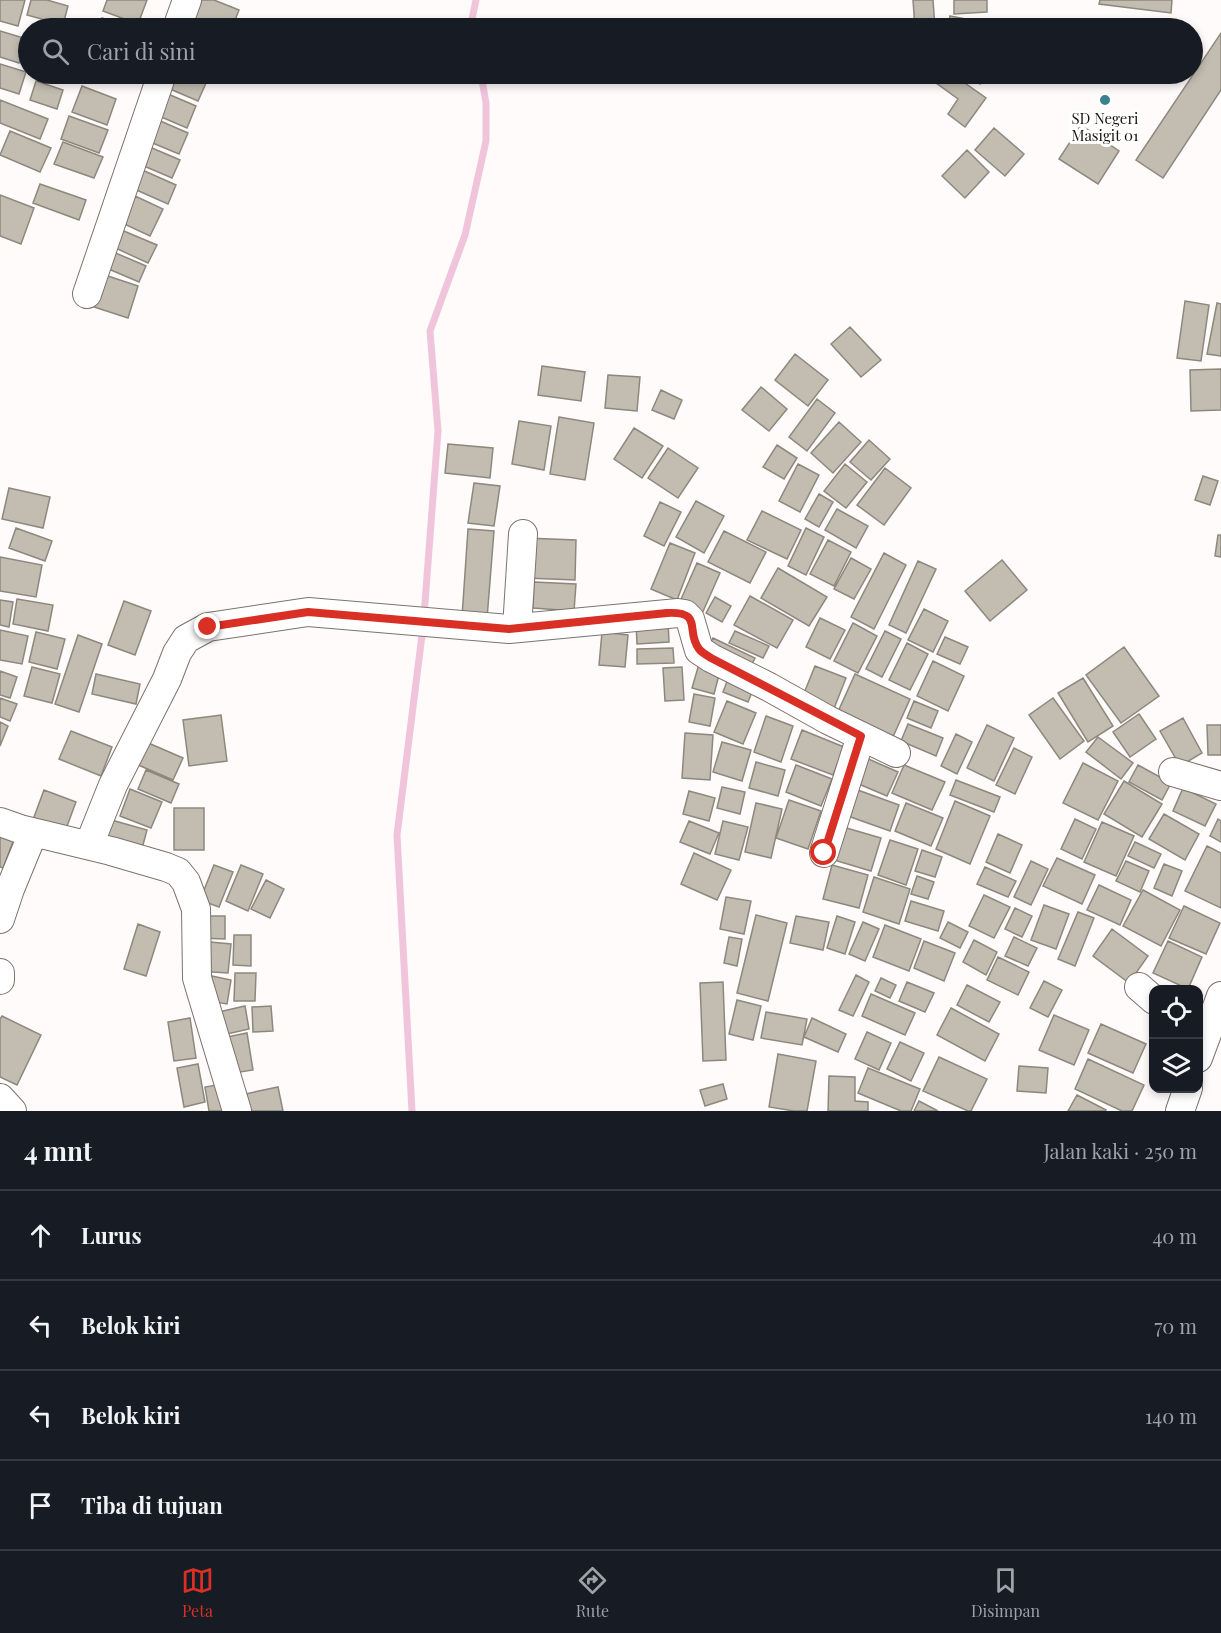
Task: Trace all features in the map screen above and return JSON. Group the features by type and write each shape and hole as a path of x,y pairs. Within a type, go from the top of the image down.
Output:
{"street":[{"path":"181,18 187,0"},
{"path":"87,294 159,84"},
{"path":"517,628 523,534"},
{"path":"89,845 113,785 186,639 208,627 308,612 509,629 667,613 685,614 690,620 699,650 711,658 896,753"},
{"path":"824,853 861,736"},
{"path":"1173,772 1221,786"},
{"path":"0,822 33,833 89,845 178,872 186,882 196,909 197,978 237,1111"},
{"path":"0,919 33,833"},
{"path":"0,973 0,980"},
{"path":"1203,1041 1221,996"},
{"path":"1180,1111 1187,1093"},
{"path":"0,1098 12,1111"}],"building":[{"path":"0,0 25,0 20,18 18,18 18,26 0,21"},
{"path":"31,0 47,0 68,6 65,18 38,18 27,15"},
{"path":"107,0 147,0 140,18 122,18 103,11"},
{"path":"193,0 214,0 239,10 236,18 186,18"},
{"path":"913,0 933,0 934,18 914,18"},
{"path":"954,0 987,0 987,12 954,14"},
{"path":"1100,0 1172,0 1171,13 1099,4"},
{"path":"0,31 18,36 18,63 0,57"},
{"path":"1221,33 1221,90 1163,178 1136,160 1187,84 1203,84 1203,60"},
{"path":"0,64 18,70 18,84 22,84 19,94 0,88"},
{"path":"35,84 45,84 63,90 57,109 30,100"},
{"path":"164,84 206,84 198,101 163,86"},
{"path":"937,84 966,84 986,98 965,127 948,114 958,99"},
{"path":"82,86 116,99 107,125 72,112"},
{"path":"161,91 196,106 187,128 152,113"},
{"path":"0,100 48,119 40,139 0,123"},
{"path":"69,116 108,130 99,153 61,139"},
{"path":"151,117 188,133 179,154 143,139"},
{"path":"1081,125 1119,151 1098,184 1059,159"},
{"path":"994,128 1024,154 1005,176 975,150"},
{"path":"10,131 51,148 40,172 0,155"},
{"path":"63,142 103,157 94,178 54,164"},
{"path":"145,145 180,160 172,178 137,163"},
{"path":"967,150 989,172 965,198 942,176"},
{"path":"140,169 176,185 168,204 132,188"},
{"path":"40,184 86,200 79,220 33,203"},
{"path":"0,195 34,208 21,244 0,236"},
{"path":"135,196 163,209 150,236 122,223"},
{"path":"119,229 157,245 148,263 111,246"},
{"path":"111,251 146,266 139,282 104,267"},
{"path":"96,272 138,286 128,318 85,304"},
{"path":"1185,301 1209,305 1201,361 1177,358"},
{"path":"1217,303 1221,304 1221,356 1207,354"},
{"path":"850,327 881,360 861,377 831,344"},
{"path":"795,354 828,380 808,406 775,380"},
{"path":"542,366 585,372 581,401 538,395"},
{"path":"1221,369 1221,410 1191,411 1190,370"},
{"path":"608,375 640,377 637,411 605,408"},
{"path":"761,387 787,409 769,431 742,410"},
{"path":"661,390 682,400 674,419 652,410"},
{"path":"817,399 835,413 807,451 789,437"},
{"path":"559,417 594,423 585,480 550,474"},
{"path":"519,421 551,426 544,470 512,464"},
{"path":"839,422 861,442 833,473 811,453"},
{"path":"634,428 663,446 642,478 614,459"},
{"path":"869,440 890,459 871,480 850,462"},
{"path":"448,444 493,448 490,478 445,473"},
{"path":"777,445 797,458 784,479 763,467"},
{"path":"668,448 698,468 678,498 648,478"},
{"path":"798,464 819,475 800,512 779,501"},
{"path":"845,464 867,482 846,508 824,491"},
{"path":"885,468 911,488 884,525 857,505"},
{"path":"1203,476 1218,481 1210,505 1195,500"},
{"path":"474,483 500,486 494,526 468,523"},
{"path":"9,488 50,497 43,528 2,519"},
{"path":"819,494 833,502 819,527 805,519"},
{"path":"696,501 724,516 704,553 676,537"},
{"path":"660,502 681,512 664,546 644,536"},
{"path":"837,509 868,526 856,548 825,530"},
{"path":"762,511 801,530 787,559 747,540"},
{"path":"16,528 52,541 45,561 9,548"},
{"path":"806,528 824,537 806,575 788,566"},
{"path":"468,529 494,531 487,619 462,617"},
{"path":"724,531 766,552 750,583 708,562"},
{"path":"1218,535 1221,535 1221,557 1215,556"},
{"path":"526,538 576,540 575,580 525,578"},
{"path":"828,540 851,552 834,586 810,574"},
{"path":"670,543 695,553 677,600 651,589"},
{"path":"884,553 906,565 874,629 851,617"},
{"path":"0,557 42,565 36,597 0,591"},
{"path":"851,558 871,569 854,599 834,589"},
{"path":"1002,560 1027,590 990,621 965,591"},
{"path":"918,561 936,569 906,633 889,625"},
{"path":"697,563 720,573 701,616 678,606"},
{"path":"778,568 827,597 809,626 761,598"},
{"path":"534,582 576,584 574,611 533,608"},
{"path":"750,596 793,620 777,648 734,625"},
{"path":"715,597 731,606 722,622 706,613"},
{"path":"17,599 53,605 48,631 13,624"},
{"path":"0,600 13,602 9,627 0,625"},
{"path":"124,601 151,611 135,655 108,645"},
{"path":"924,609 948,621 933,652 908,640"},
{"path":"820,618 845,630 830,659 806,647"},
{"path":"668,620 669,642 637,644 636,622"},
{"path":"853,623 877,636 858,673 834,661"},
{"path":"0,630 28,636 22,664 0,660"},
{"path":"735,631 769,646 763,658 729,643"},
{"path":"885,631 901,639 882,677 866,669"},
{"path":"36,632 65,639 57,669 29,662"},
{"path":"602,632 628,635 625,667 599,665"},
{"path":"78,635 102,644 79,712 55,704"},
{"path":"945,637 968,647 960,664 937,654"},
{"path":"713,638 755,658 749,670 707,650"},
{"path":"907,643 928,654 910,690 889,680"},
{"path":"1124,647 1159,696 1121,723 1086,675"},
{"path":"673,648 674,663 637,664 637,649"},
{"path":"933,661 964,676 948,711 917,696"},
{"path":"699,664 720,671 714,694 692,688"},
{"path":"815,666 846,678 833,711 802,698"},
{"path":"32,667 60,674 52,703 24,696"},
{"path":"682,667 684,700 665,701 663,668"},
{"path":"0,671 17,677 10,698 0,695"},
{"path":"96,674 140,684 136,704 92,694"},
{"path":"855,674 910,699 892,739 837,714"},
{"path":"729,676 754,687 748,702 723,692"},
{"path":"1083,678 1113,726 1088,742 1058,693"},
{"path":"694,694 715,698 710,726 689,722"},
{"path":"0,698 17,704 10,721 0,717"},
{"path":"1053,698 1084,741 1060,759 1029,715"},
{"path":"727,701 756,713 743,744 714,732"},
{"path":"914,701 938,711 931,728 907,718"},
{"path":"1139,714 1156,739 1130,757 1113,732"},
{"path":"221,715 227,761 189,766 183,720"},
{"path":"766,716 793,726 781,762 754,752"},
{"path":"1183,718 1202,753 1180,766 1160,731"},
{"path":"0,722 8,726 0,746"},
{"path":"908,724 943,738 936,756 901,741"},
{"path":"987,725 1014,738 994,781 967,768"},
{"path":"1207,725 1221,725 1221,755 1208,755"},
{"path":"802,730 844,747 833,775 791,759"},
{"path":"71,731 112,747 101,776 59,759"},
{"path":"685,733 713,735 710,780 682,778"},
{"path":"956,734 972,742 957,774 941,766"},
{"path":"1098,737 1133,763 1121,779 1086,752"},
{"path":"146,742 183,758 173,780 136,764"},
{"path":"722,742 751,750 742,781 713,772"},
{"path":"1014,748 1032,757 1015,794 996,785"},
{"path":"864,757 898,772 887,796 854,782"},
{"path":"756,762 785,770 778,796 749,788"},
{"path":"1083,763 1118,781 1098,820 1063,803"},
{"path":"796,765 832,779 821,806 786,792"},
{"path":"904,765 945,782 932,810 892,793"},
{"path":"1138,765 1171,783 1162,800 1129,782"},
{"path":"146,770 179,784 171,803 138,789"},
{"path":"956,780 1000,797 994,812 950,795"},
{"path":"1124,781 1162,804 1142,837 1104,814"},
{"path":"722,787 745,792 740,814 717,808"},
{"path":"1183,788 1216,804 1205,826 1173,811"},
{"path":"130,789 162,802 151,828 120,816"},
{"path":"855,789 899,805 890,831 845,815"},
{"path":"44,790 76,802 63,837 31,825"},
{"path":"689,791 715,798 709,821 683,814"},
{"path":"789,800 821,811 808,849 776,838"},
{"path":"955,801 990,816 970,864 936,849"},
{"path":"756,803 782,809 771,858 745,852"},
{"path":"906,803 943,818 931,846 895,831"},
{"path":"174,808 204,808 204,850 174,850"},
{"path":"1164,814 1199,834 1185,860 1149,839"},
{"path":"108,819 147,830 140,856 101,845"},
{"path":"1075,819 1096,829 1082,859 1061,849"},
{"path":"1218,819 1221,821 1221,842 1210,836"},
{"path":"689,821 719,833 710,854 680,842"},
{"path":"723,821 748,827 739,860 715,854"},
{"path":"1102,822 1134,836 1116,876 1084,862"},
{"path":"843,827 881,838 871,871 834,860"},
{"path":"0,833 14,839 3,868 0,867"},
{"path":"998,834 1022,845 1010,873 986,862"},
{"path":"890,840 918,849 906,885 878,875"},
{"path":"1135,842 1161,854 1154,868 1128,856"},
{"path":"1207,846 1221,853 1221,908 1185,891"},
{"path":"922,850 942,857 935,877 915,871"},
{"path":"694,853 731,870 717,900 681,884"},
{"path":"1057,858 1095,875 1082,904 1043,886"},
{"path":"1031,861 1048,869 1031,905 1014,897"},
{"path":"1126,861 1149,871 1140,892 1116,881"},
{"path":"1164,864 1182,871 1172,896 1154,888"},
{"path":"214,865 233,872 219,907 200,900"},
{"path":"241,865 263,874 248,911 226,901"},
{"path":"832,865 868,875 859,908 823,899"},
{"path":"985,867 1016,881 1008,897 977,884"},
{"path":"917,876 934,882 928,899 911,894"},
{"path":"874,877 910,889 899,924 863,912"},
{"path":"266,880 284,889 270,918 251,909"},
{"path":"1099,885 1131,900 1120,925 1087,910"},
{"path":"1143,890 1180,910 1161,946 1123,926"},
{"path":"984,895 1010,907 994,938 969,926"},
{"path":"726,897 751,901 744,934 720,929"},
{"path":"911,901 944,911 938,931 905,921"},
{"path":"1044,905 1069,914 1056,949 1031,940"},
{"path":"1184,906 1220,923 1206,954 1169,938"},
{"path":"1015,908 1032,916 1022,937 1005,929"},
{"path":"1078,912 1094,918 1075,966 1058,959"},
{"path":"756,915 787,923 768,1001 737,993"},
{"path":"198,916 225,916 225,939 198,938"},
{"path":"796,916 829,922 823,950 790,943"},
{"path":"837,916 855,922 845,954 827,948"},
{"path":"863,922 879,929 865,961 849,954"},
{"path":"948,922 968,932 960,948 940,938"},
{"path":"138,924 160,932 146,976 124,969"},
{"path":"885,925 921,939 909,971 873,957"},
{"path":"1112,929 1148,956 1129,983 1093,956"},
{"path":"234,935 251,935 251,966 233,965"},
{"path":"729,937 742,939 737,966 724,963"},
{"path":"1014,937 1037,948 1028,966 1005,956"},
{"path":"974,940 997,952 986,975 963,962"},
{"path":"200,941 231,944 228,973 197,971"},
{"path":"924,941 955,953 944,981 914,968"},
{"path":"1168,941 1202,957 1190,985 1179,985 1153,973"},
{"path":"998,957 1029,972 1018,995 987,980"},
{"path":"235,973 256,973 255,1001 234,1001"},
{"path":"856,975 869,982 853,1016 839,1010"},
{"path":"212,976 231,980 227,1004 208,1001"},
{"path":"881,978 896,985 890,998 875,991"},
{"path":"1044,981 1062,990 1048,1017 1030,1008"},
{"path":"723,982 726,1060 703,1061 700,983"},
{"path":"907,982 934,993 925,1012 899,1001"},
{"path":"967,985 1000,1002 989,1022 957,1005"},
{"path":"871,994 915,1013 905,1035 862,1016"},
{"path":"737,1000 761,1006 753,1040 729,1034"},
{"path":"245,1006 249,1029 218,1036 214,1013"},
{"path":"271,1006 273,1031 253,1032 252,1007"},
{"path":"951,1008 999,1034 985,1061 937,1035"},
{"path":"766,1012 807,1019 802,1045 761,1038"},
{"path":"1054,1015 1089,1030 1074,1065 1039,1050"},
{"path":"2,1016 41,1035 17,1085 0,1077 0,1019"},
{"path":"190,1018 196,1058 174,1061 168,1022"},
{"path":"812,1018 846,1034 838,1052 804,1037"},
{"path":"1101,1024 1146,1044 1133,1073 1088,1053"},
{"path":"867,1032 891,1043 879,1070 855,1059"},
{"path":"247,1033 253,1070 228,1074 222,1038"},
{"path":"900,1042 924,1053 911,1081 887,1069"},
{"path":"778,1054 816,1061 807,1111 769,1107"},
{"path":"939,1057 987,1079 971,1111 923,1091"},
{"path":"1088,1059 1144,1085 1132,1111 1122,1111 1075,1089"},
{"path":"198,1064 205,1102 184,1107 177,1068"},
{"path":"1019,1066 1048,1068 1046,1093 1017,1091"},
{"path":"868,1068 920,1089 911,1111 901,1111 858,1093"},
{"path":"829,1076 855,1077 855,1101 868,1102 868,1111 828,1111"},
{"path":"228,1083 233,1111 209,1111 205,1087"},
{"path":"723,1084 727,1099 705,1106 700,1090"},
{"path":"278,1087 283,1111 249,1111 245,1094"},
{"path":"1077,1095 1106,1110 1068,1111"},
{"path":"919,1101 938,1111 914,1111"}],"waterway":[{"path":"472,18 476,0"},
{"path":"424,616 438,431 430,331 465,235 486,141 486,103 483,84"},
{"path":"412,1111 397,835 423,627"}],"place":[{"name":"SD Negeri Masigit 01","path":"1105,100"}],"route":[{"path":"208,627 308,612 509,629 667,613 685,614 690,620 699,650 861,736 824,853"}]}
